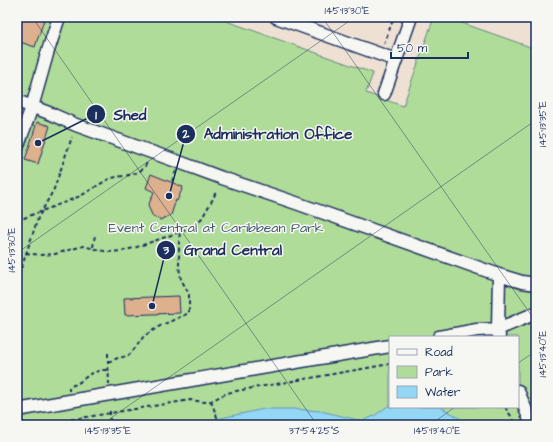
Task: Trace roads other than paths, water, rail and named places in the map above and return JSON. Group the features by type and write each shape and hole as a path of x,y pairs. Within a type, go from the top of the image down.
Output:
{"street":[{"path":"17,148 32,107 59,17"},
{"path":"276,17 396,60"},
{"path":"384,94 411,17"},
{"path":"17,102 222,178 499,275 522,282 536,284"},
{"path":"497,334 499,275"},
{"path":"444,336 477,330 497,334 536,313"},
{"path":"17,410 389,346"},
{"path":"519,393 532,425"}],"water":[{"path":"388,406 389,408 442,408 469,425 295,425 287,423 269,423 258,425 188,425 264,409 321,411 362,421 374,416"}],"place":[{"name":"Shed","path":"38,143"},
{"name":"Administration Office","path":"169,196"},
{"name":"Grand Central","path":"152,306"}],"park label":[{"name":"Event Central at Caribbean Park","path":"216,228"}]}
